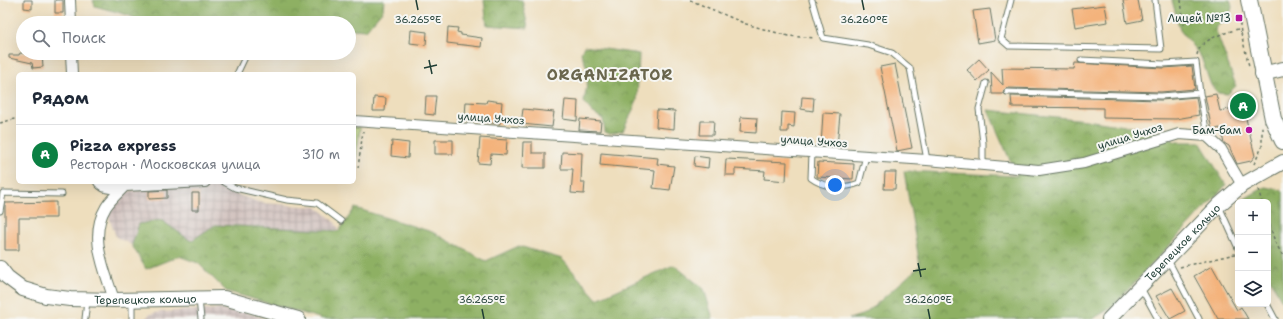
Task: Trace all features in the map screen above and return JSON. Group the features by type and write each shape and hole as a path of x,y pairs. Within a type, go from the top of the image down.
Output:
{"main road":[{"path":"1249,0 1256,72 1283,142"}],"street":[{"path":"70,0 71,16"},
{"path":"71,60 72,72"},
{"path":"1256,72 1283,69"},
{"name":"улица Учхоз","path":"356,121 927,160 1038,170 1084,163 1179,134 1206,136"},
{"path":"1206,136 1221,149 1239,180"},
{"name":"Терепецкое кольцо","path":"1108,319 1140,287 1170,264 1239,180 1283,162"},
{"path":"100,184 102,186 113,189 137,184"},
{"path":"114,300 97,245 98,228 106,206 125,186"},
{"name":"Терепецкое кольцо","path":"0,268 7,277 23,289 46,296 88,300 224,298 298,319"}],"lane":[{"path":"812,0 823,38 868,45 892,53 910,68 927,160"},
{"path":"1011,0 1001,39 1009,46 1161,49 1155,0"},
{"path":"238,72 244,60"},
{"path":"1081,60 1164,64 1196,62 1206,136"},
{"path":"983,166 983,143 979,109 986,83"},
{"path":"1007,92 1160,96 1200,93"},
{"path":"812,153 811,178 820,185 850,187 859,183 866,156"},
{"path":"228,184 235,188 286,200 317,203 341,221"},
{"path":"0,211 3,193 62,194"},
{"path":"1219,205 1235,241"},
{"path":"1170,264 1199,319"},
{"path":"1140,287 1158,319"},
{"path":"199,298 201,319"},
{"path":"85,319 88,300"},
{"path":"132,300 132,319"},
{"path":"1269,307 1275,319"}],"path":[{"path":"690,0 746,24 788,36 823,38"},
{"path":"1181,0 1184,24"},
{"path":"1196,62 1198,50 1208,40 1240,28"},
{"path":"1241,33 1256,72"},
{"path":"0,123 16,119"},
{"path":"358,168 364,121"},
{"path":"1239,180 1254,166 1262,147 1262,125"},
{"path":"1271,229 1275,242 1283,256"},
{"path":"1170,264 1235,253"}],"shaded area":[{"path":"215,184 232,193 262,203 317,207 334,221 340,231 216,225 191,241 139,224 132,245 116,237 108,214 128,191"},
{"path":"217,309 243,311 267,319 145,319 150,314 160,312"}],"green space":[{"path":"93,0 384,0 383,10 366,30 356,29 356,16 130,16 95,6"},
{"path":"484,0 522,0 528,28 487,25"},
{"path":"1172,0 1230,0 1232,7 1229,17 1215,28 1236,86 1228,94 1218,93 1211,85 1201,57 1180,30"},
{"path":"584,46 639,54 637,101 623,131 610,134 605,132 603,119 592,112 584,102 589,73 581,53"},
{"path":"988,110 1086,120 1157,131 1176,142 1200,142 1226,185 1110,309 1092,319 849,319 865,314 920,266 904,171 1017,176"},
{"path":"356,127 360,127 356,162"},
{"path":"1265,187 1282,190 1283,192 1283,303 1271,281 1271,199 1244,199"},
{"path":"355,208 432,232 486,261 519,246 562,259 597,299 674,265 704,289 713,319 323,319 226,291 198,263 179,256 146,269 132,245 139,224 161,220 191,241 215,225 339,231"}],"building":[{"path":"24,0 32,0 32,9 24,8"},
{"path":"55,0 63,0 63,13 55,13"},
{"path":"1123,0 1138,0 1142,20 1127,23"},
{"path":"1105,5 1108,22 1075,27 1072,9"},
{"path":"990,9 995,40 978,43 973,11"},
{"path":"448,27 458,28 457,32 461,33 461,35 482,38 481,47 447,43"},
{"path":"411,30 427,32 426,45 410,43"},
{"path":"9,55 16,55 16,60 9,58"},
{"path":"979,59 989,70 977,81 967,70"},
{"path":"18,60 42,60 43,67 33,68 32,63"},
{"path":"1075,63 1163,68 1192,66 1195,89 1161,92 1007,88 1004,90 1003,94 992,94 991,72 1003,85 1002,68 1074,69"},
{"path":"895,64 912,148 897,151 880,67"},
{"path":"1216,94 1220,111 1243,106 1255,156 1251,161 1237,164 1229,146 1224,143 1220,128 1212,130 1205,96"},
{"path":"426,96 436,96 434,115 425,114"},
{"path":"1011,96 1161,100 1196,97 1199,115 1176,119 1103,118 1103,108 1012,107"},
{"path":"374,97 386,98 385,111 373,111"},
{"path":"802,97 814,98 813,111 801,109"},
{"path":"487,100 502,102 500,124 484,122 485,117 465,116 466,102 486,103"},
{"path":"565,100 578,101 577,121 563,119"},
{"path":"523,109 554,112 552,127 521,124"},
{"path":"657,110 675,111 674,129 656,127"},
{"path":"782,112 795,113 794,127 788,126 788,132 781,132"},
{"path":"823,113 840,114 837,147 821,146"},
{"path":"741,117 757,118 756,133 740,132"},
{"path":"580,119 601,121 600,131 579,130"},
{"path":"701,121 714,121 713,135 700,135"},
{"path":"480,138 507,140 506,155 491,154 490,164 478,163"},
{"path":"435,140 453,140 453,154 435,154"},
{"path":"392,141 409,143 408,158 391,156"},
{"path":"523,142 532,142 532,153 545,153 545,168 522,168"},
{"path":"562,152 582,153 581,182 585,182 584,194 571,193 573,169 561,169"},
{"path":"601,153 658,158 657,164 674,166 670,190 653,188 655,170 600,165"},
{"path":"695,156 709,158 708,168 694,166"},
{"path":"726,159 787,162 786,181 764,179 765,171 735,169 735,175 725,175"},
{"path":"818,162 854,164 853,179 817,177"},
{"path":"885,172 896,172 895,189 884,189"},
{"path":"167,190 167,198 149,199 149,191"},
{"path":"192,193 199,193 199,210 192,210"},
{"path":"56,202 56,218 19,218 19,250 5,250 5,203"},
{"path":"1212,266 1237,310 1241,307 1248,319 1218,319 1194,276"},
{"path":"1172,288 1185,311 1170,319 1156,296"}],"place":[{"name":"Лицей №13","path":"1239,18"},
{"name":"Pizza express","path":"1243,106"},
{"name":"Бам-бам","path":"1249,130"}],"district":[{"name":"ORGANIZATOR","path":"610,75"}]}
